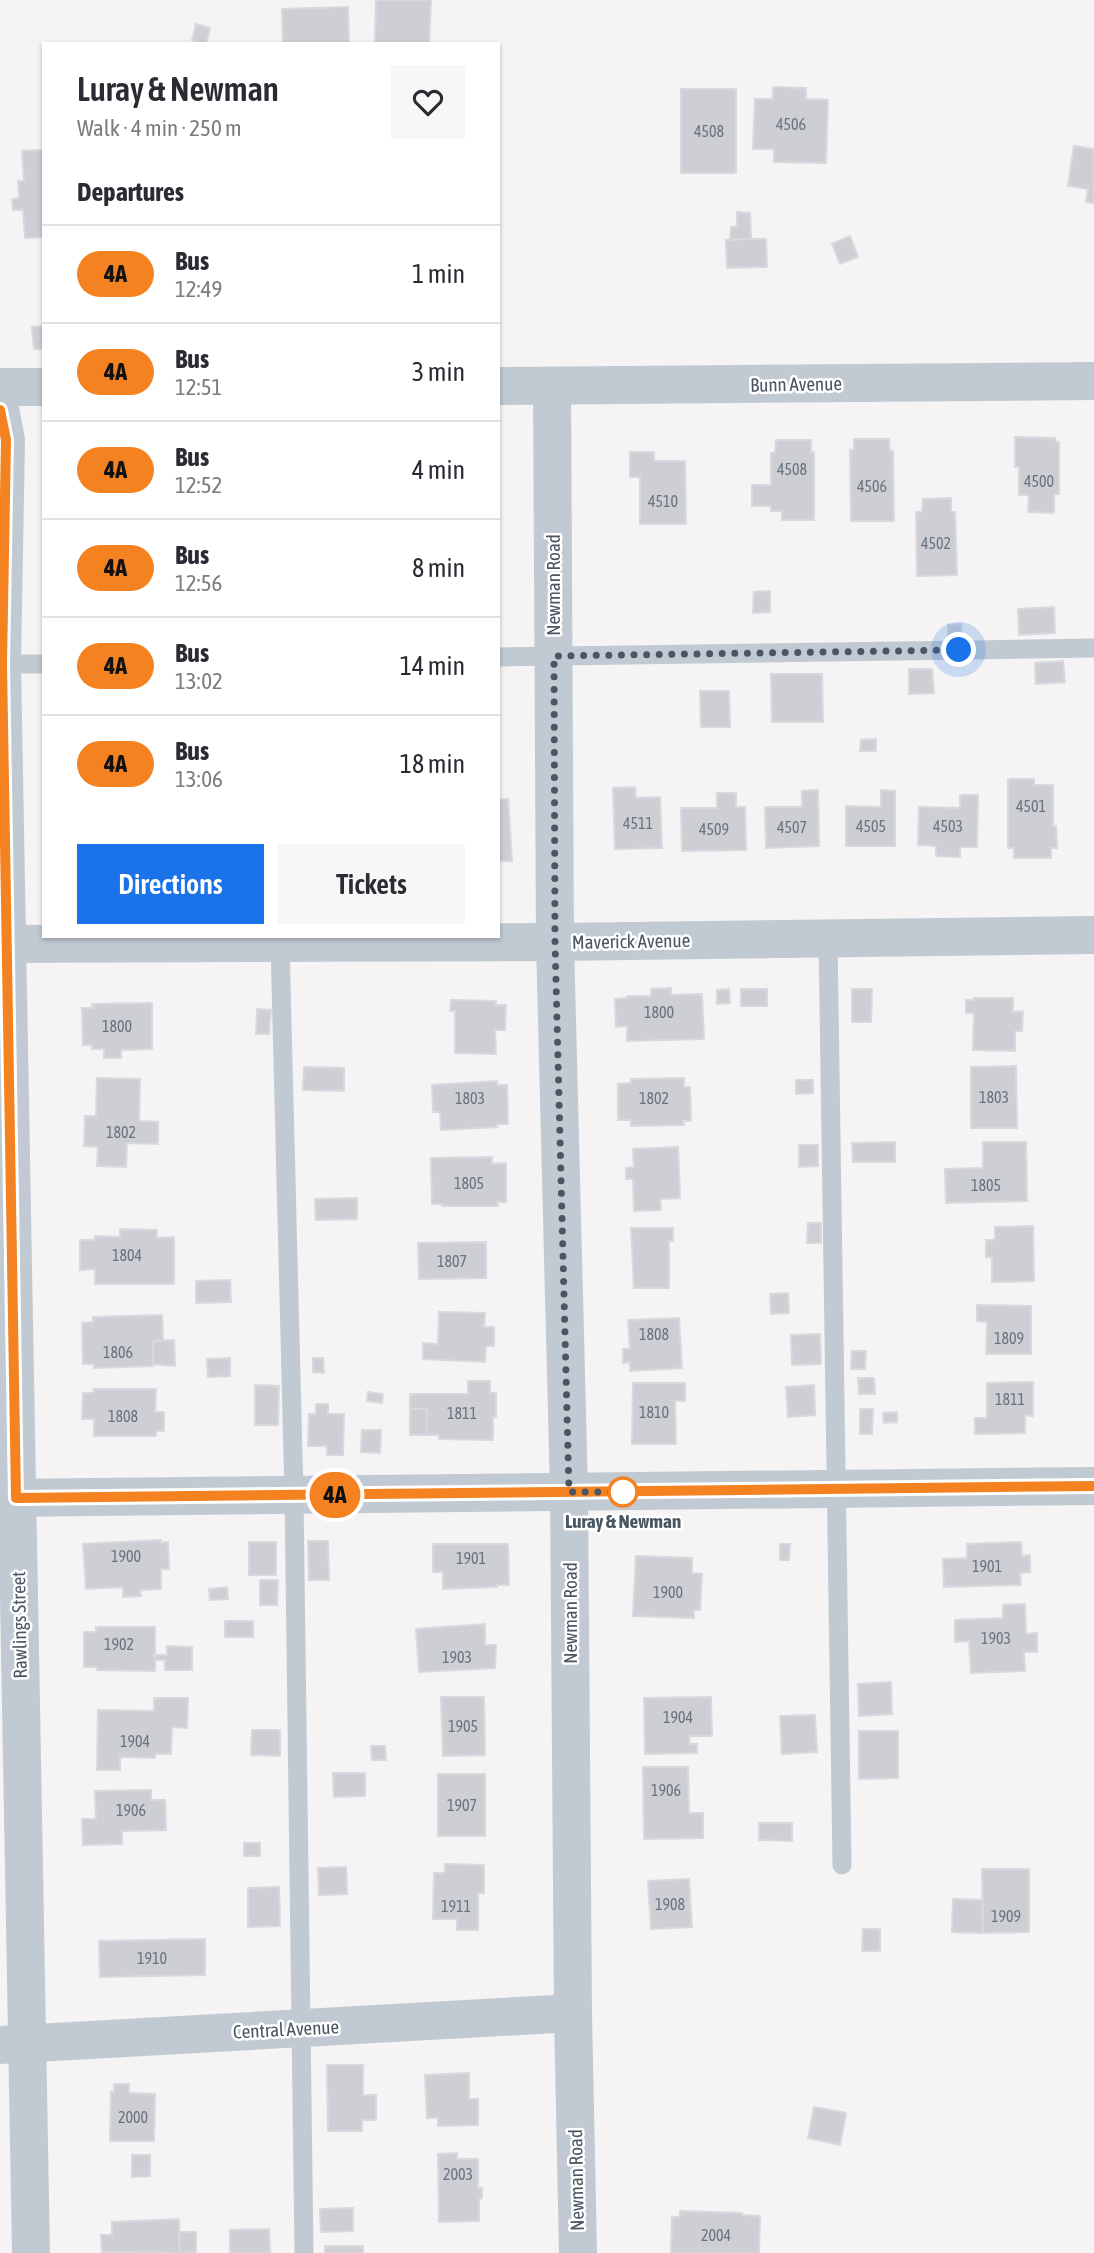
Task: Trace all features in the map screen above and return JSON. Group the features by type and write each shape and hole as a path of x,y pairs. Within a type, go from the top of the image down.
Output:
{"street":[{"name":"Bunn Avenue","path":"500,386 1094,381"},
{"name":"Newman Road","path":"552,386 555,942 569,1492 573,2012 578,2253"},
{"path":"0,387 42,387"},
{"name":"Rawlings Street","path":"0,409 6,440 2,664 14,2045 31,2253"},
{"name":"Maverick Avenue","path":"4,944 555,942 1094,935"},
{"path":"8,1498 1094,1486"},
{"name":"Central Avenue","path":"14,2045 573,2012"}],"lane":[{"path":"500,657 1094,648"},
{"path":"2,664 42,664"},
{"path":"828,938 842,1865"},
{"path":"281,943 294,1495 303,2253"}],"building":[{"path":"376,0 431,0 429,42 375,42"},
{"path":"348,7 349,42 283,42 282,9"},
{"path":"196,24 210,28 206,42 192,40"},
{"path":"773,87 806,88 806,99 828,100 826,163 774,162 774,149 753,149 755,99 773,99"},
{"path":"681,89 736,89 736,173 681,173"},
{"path":"1074,146 1094,149 1094,203 1086,202 1088,189 1068,186"},
{"path":"42,150 42,237 25,238 23,210 13,210 12,199 19,198 18,181 24,181 22,151"},
{"path":"737,212 750,213 751,239 730,240 731,227 737,226"},
{"path":"850,236 858,257 840,264 832,244"},
{"path":"766,239 767,267 727,268 726,240"},
{"path":"42,326 42,349 34,349 32,327"},
{"path":"1015,437 1055,438 1056,442 1059,442 1059,494 1054,494 1054,513 1028,512 1029,495 1019,495"},
{"path":"854,439 889,439 890,451 893,451 894,521 851,521 850,450 854,450"},
{"path":"776,440 811,440 811,452 814,452 814,520 782,520 782,511 771,511 771,506 752,506 752,485 771,485 771,453 775,453"},
{"path":"630,452 654,452 654,461 685,461 686,524 640,524 640,477 630,477"},
{"path":"951,498 951,512 955,512 957,575 917,576 916,512 922,512 923,499"},
{"path":"770,591 770,612 753,613 754,592"},
{"path":"1054,607 1055,633 1019,635 1018,609"},
{"path":"961,624 962,640 948,640 948,625"},
{"path":"1063,661 1065,682 1036,684 1035,663"},
{"path":"909,669 932,669 934,693 909,694"},
{"path":"771,674 822,674 823,722 772,722"},
{"path":"700,691 729,691 730,727 701,727"},
{"path":"876,739 876,751 860,751 861,740"},
{"path":"1008,779 1034,779 1034,785 1053,785 1053,826 1056,826 1057,848 1051,848 1051,858 1014,858 1014,848 1008,848"},
{"path":"635,787 636,798 660,797 662,848 615,849 613,788"},
{"path":"818,790 819,846 766,848 765,807 802,807 802,791"},
{"path":"881,790 895,791 895,846 846,846 846,806 881,807"},
{"path":"717,793 736,793 736,807 745,807 746,850 682,851 681,808 717,808"},
{"path":"960,795 978,795 977,847 960,847 960,857 936,856 936,846 918,845 919,807 960,808"},
{"path":"508,799 512,861 500,861 500,800"},
{"path":"671,988 671,995 702,994 704,1039 627,1041 627,1026 616,1027 615,999 651,996 651,989"},
{"path":"729,989 730,1003 717,1004 717,990"},
{"path":"741,989 767,989 767,1006 741,1006"},
{"path":"852,989 872,989 871,1022 852,1022"},
{"path":"1013,998 1013,1012 1023,1011 1022,1031 1015,1031 1015,1051 973,1050 974,1013 966,1013 966,1000"},
{"path":"451,1000 496,1001 495,1005 506,1005 505,1030 495,1030 496,1054 455,1053 455,1011 450,1011"},
{"path":"152,1003 152,1049 121,1050 121,1058 104,1058 104,1049 92,1049 92,1045 83,1045 82,1008 93,1008 92,1004"},
{"path":"257,1009 271,1010 269,1034 256,1034"},
{"path":"1016,1066 1017,1128 971,1128 971,1067"},
{"path":"304,1067 344,1068 344,1091 303,1090"},
{"path":"97,1078 140,1079 139,1121 158,1122 158,1144 127,1143 126,1167 97,1166 98,1147 84,1146 85,1116 96,1116"},
{"path":"684,1078 684,1087 690,1087 691,1121 683,1121 684,1125 631,1126 631,1120 618,1120 618,1084 631,1083 631,1079"},
{"path":"796,1080 813,1080 813,1093 796,1094"},
{"path":"497,1081 497,1085 507,1085 508,1124 441,1130 440,1112 433,1112 432,1085"},
{"path":"895,1142 895,1162 853,1162 852,1143"},
{"path":"983,1142 1026,1142 1027,1201 946,1203 945,1169 983,1168"},
{"path":"799,1145 818,1145 818,1166 799,1167"},
{"path":"678,1147 680,1198 660,1199 661,1210 634,1211 633,1179 626,1179 626,1168 634,1167 633,1149"},
{"path":"492,1157 492,1164 506,1163 506,1202 497,1202 498,1206 432,1204 431,1158"},
{"path":"357,1198 357,1219 316,1220 315,1199"},
{"path":"808,1223 821,1223 821,1243 807,1243"},
{"path":"1033,1226 1034,1281 992,1282 992,1257 986,1257 986,1240 995,1240 995,1227"},
{"path":"631,1228 673,1228 673,1241 669,1241 669,1288 634,1288"},
{"path":"120,1229 157,1230 157,1238 174,1237 174,1284 95,1284 95,1269 80,1270 80,1240 95,1240 95,1236 120,1237"},
{"path":"486,1242 486,1278 419,1279 418,1243"},
{"path":"230,1280 231,1302 196,1303 196,1281"},
{"path":"788,1293 789,1313 771,1314 770,1294"},
{"path":"977,1305 1031,1306 1031,1354 986,1354 987,1322 977,1321"},
{"path":"439,1312 485,1313 484,1327 494,1327 494,1346 486,1346 485,1362 423,1359 423,1343 438,1344"},
{"path":"162,1315 163,1340 153,1341 153,1366 94,1368 94,1364 83,1364 82,1323 93,1322 93,1317"},
{"path":"679,1318 682,1368 630,1371 630,1362 623,1363 623,1349 630,1349 628,1320"},
{"path":"820,1334 821,1364 792,1365 791,1335"},
{"path":"174,1340 175,1366 153,1364 153,1341"},
{"path":"852,1351 866,1351 865,1369 851,1369"},
{"path":"230,1358 230,1376 208,1377 207,1359"},
{"path":"313,1358 323,1358 324,1373 313,1372"},
{"path":"858,1378 874,1378 875,1394 859,1394"},
{"path":"468,1381 490,1381 490,1393 496,1393 493,1440 439,1439 439,1435 426,1435 427,1409 410,1409 410,1394 468,1394"},
{"path":"1033,1382 1033,1416 1025,1415 1025,1433 975,1434 975,1418 987,1418 987,1383"},
{"path":"633,1383 685,1383 685,1401 675,1401 676,1444 632,1444"},
{"path":"255,1385 279,1386 278,1425 255,1425"},
{"path":"814,1385 815,1415 788,1417 786,1387"},
{"path":"94,1389 156,1389 155,1412 164,1412 164,1431 156,1431 156,1436 94,1436 94,1419 82,1419 83,1393 93,1393"},
{"path":"368,1392 383,1394 382,1403 367,1401"},
{"path":"316,1404 328,1404 328,1414 344,1414 343,1455 327,1455 327,1446 308,1446 309,1414 316,1414"},
{"path":"410,1409 427,1409 426,1435 410,1435"},
{"path":"860,1409 873,1409 872,1434 860,1434"},
{"path":"897,1412 897,1422 884,1423 883,1413"},
{"path":"362,1430 381,1430 380,1453 361,1452"},
{"path":"161,1540 161,1543 168,1542 169,1569 161,1569 161,1589 140,1590 141,1596 123,1597 123,1587 86,1589 83,1544"},
{"path":"308,1541 328,1541 329,1580 309,1580"},
{"path":"249,1542 276,1542 276,1575 249,1575"},
{"path":"1021,1542 1022,1556 1030,1555 1030,1572 1020,1573 1021,1585 944,1587 943,1559 967,1558 967,1544"},
{"path":"433,1544 508,1544 509,1585 443,1589 443,1572 433,1572"},
{"path":"780,1544 790,1544 789,1560 780,1560"},
{"path":"636,1556 692,1558 692,1573 702,1574 700,1610 694,1610 694,1618 633,1616"},
{"path":"260,1580 278,1580 277,1605 260,1605"},
{"path":"227,1587 228,1599 210,1600 209,1589"},
{"path":"1025,1604 1026,1634 1037,1633 1037,1652 1024,1652 1025,1671 971,1673 969,1641 955,1642 955,1620 1003,1618 1003,1605"},
{"path":"225,1621 253,1621 253,1637 225,1637"},
{"path":"485,1624 485,1645 496,1645 495,1668 419,1672 416,1629"},
{"path":"96,1627 155,1627 155,1671 97,1670 97,1667 84,1667 84,1632 96,1632"},
{"path":"167,1646 192,1647 192,1670 165,1670 165,1660 155,1660 154,1655 167,1655"},
{"path":"891,1682 892,1714 859,1716 858,1684"},
{"path":"441,1697 484,1697 485,1755 443,1756"},
{"path":"711,1697 712,1736 689,1736 690,1744 697,1744 697,1753 645,1754 644,1698"},
{"path":"154,1698 188,1698 187,1728 172,1727 171,1754 155,1754 155,1758 120,1757 120,1770 97,1770 98,1710 154,1711"},
{"path":"815,1715 817,1752 782,1754 780,1716"},
{"path":"252,1730 280,1730 280,1756 251,1755"},
{"path":"859,1731 898,1731 898,1778 859,1779"},
{"path":"371,1746 385,1746 386,1760 372,1760"},
{"path":"643,1767 688,1767 689,1813 703,1813 703,1838 644,1839"},
{"path":"333,1773 365,1773 365,1796 334,1797"},
{"path":"438,1774 485,1774 485,1836 438,1836"},
{"path":"151,1790 151,1800 165,1800 166,1830 122,1831 122,1844 83,1845 82,1819 96,1819 95,1791"},
{"path":"759,1823 792,1823 792,1841 759,1840"},
{"path":"244,1843 260,1843 260,1856 244,1856"},
{"path":"445,1864 484,1865 484,1893 478,1893 478,1930 457,1930 457,1919 433,1919 434,1873 445,1873"},
{"path":"346,1867 347,1894 319,1895 318,1868"},
{"path":"982,1869 1029,1869 1029,1932 983,1933"},
{"path":"689,1879 692,1927 651,1929 648,1881"},
{"path":"279,1887 280,1926 248,1927 248,1888"},
{"path":"953,1899 982,1900 983,1933 952,1932"},
{"path":"863,1929 880,1929 880,1951 862,1951"},
{"path":"205,1939 205,1975 100,1977 99,1941"},
{"path":"327,2065 363,2065 363,2095 376,2095 376,2120 362,2120 362,2131 328,2131"},
{"path":"469,2073 469,2099 478,2099 478,2125 438,2126 438,2118 427,2118 425,2075"},
{"path":"114,2084 129,2084 129,2093 155,2094 154,2141 110,2141 111,2092 114,2093"},
{"path":"814,2107 846,2113 840,2145 808,2138"},
{"path":"457,2153 457,2159 478,2159 478,2188 482,2188 479,2221 439,2222 438,2154"},
{"path":"132,2155 150,2155 150,2176 132,2177"},
{"path":"353,2208 353,2231 321,2232 320,2209"},
{"path":"680,2211 760,2216 759,2253 671,2253 672,2217 680,2217"},
{"path":"179,2219 180,2253 102,2252 101,2235 112,2235 112,2222"},
{"path":"269,2229 270,2253 230,2253 230,2230"},
{"path":"179,2232 196,2232 196,2252 180,2253"},
{"path":"325,2246 363,2246 363,2253 325,2253"}],"bus line":[{"name":"4A","path":"0,410 6,440 2,664 16,1498 1094,1486"}],"place":[{"name":"Luray & Newman","path":"623,1492"}],"route":[{"path":"623,1492 569,1492 555,942 554,656 959,650"}]}
